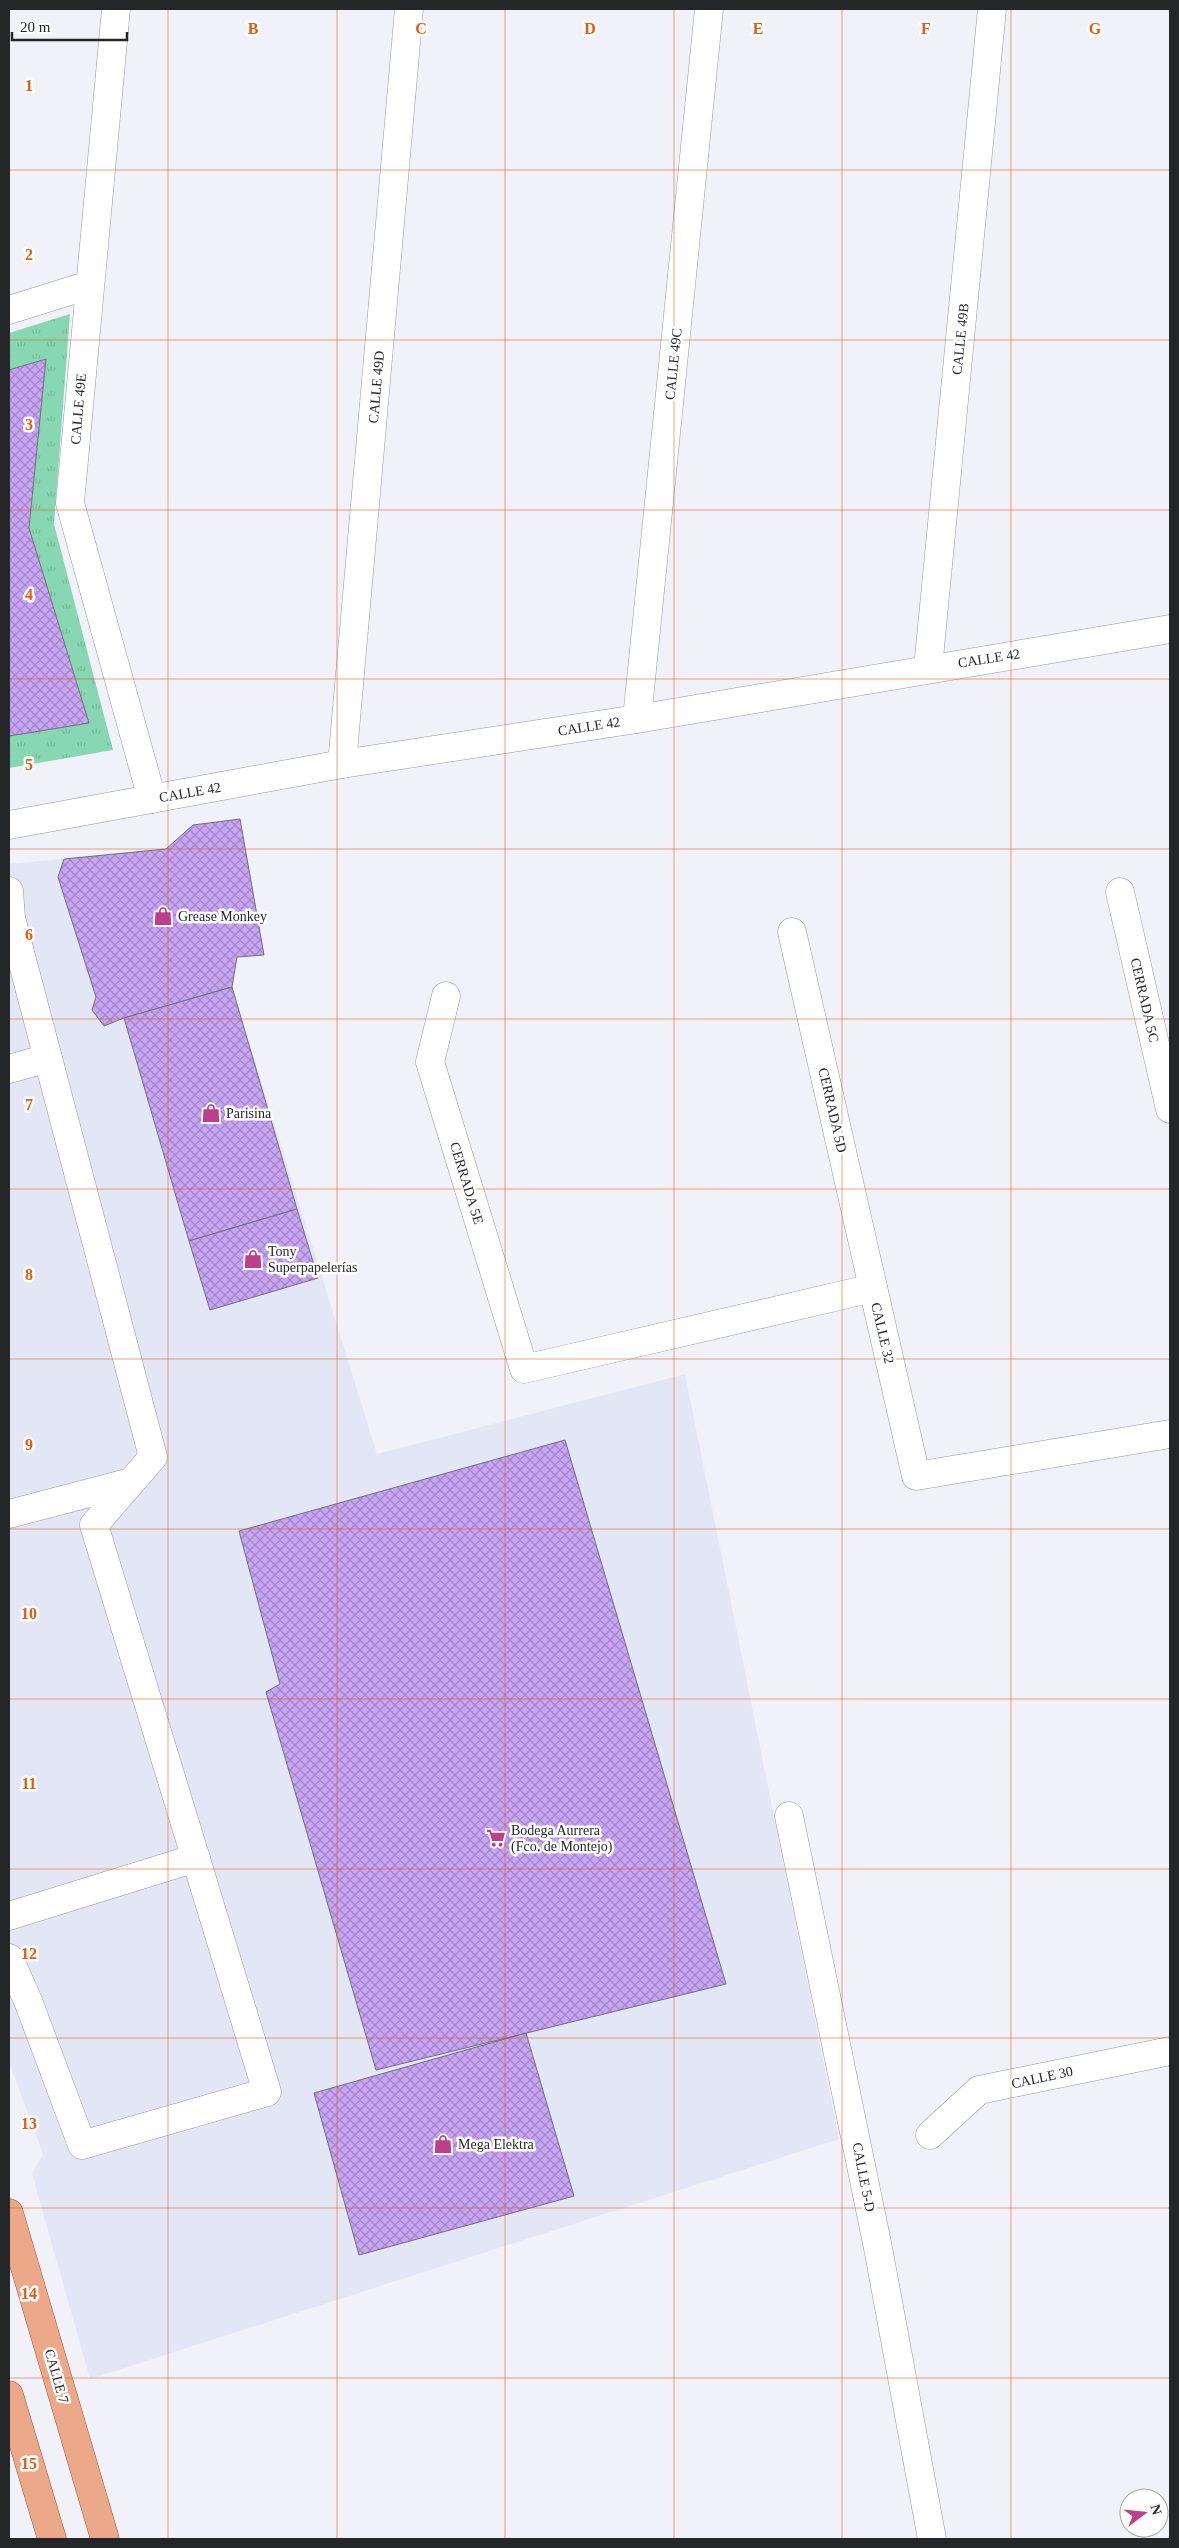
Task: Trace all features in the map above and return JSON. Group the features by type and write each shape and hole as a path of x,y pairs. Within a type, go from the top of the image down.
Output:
{"main road":[{"name":"CALLE 7","path":"9,2213 105,2539"},
{"path":"9,2395 52,2539"}],"street":[{"name":"CALLE 49E","path":"116,9 70,503 152,799"},
{"name":"CALLE 49D","path":"342,764 409,9"},
{"name":"CALLE 49C","path":"637,719 709,9"},
{"name":"CALLE 49B","path":"928,668 992,9"},
{"path":"9,310 89,286"},
{"name":"CALLE 42","path":"9,825 342,764 637,719 928,668 1170,629"},
{"path":"9,891 11,918 153,1457 94,1525 267,2092 82,2144 28,2001 9,1958"},
{"name":"CERRADA 5C","path":"1120,892 1170,1109"},
{"name":"CERRADA 5D","path":"792,932 873,1288"},
{"name":"CERRADA 5E","path":"446,996 430,1062 524,1369"},
{"path":"9,1069 48,1058"},
{"name":"CALLE 32","path":"524,1369 873,1288 916,1476 1170,1434"},
{"path":"9,1514 131,1482"},
{"name":"CALLE 5-D","path":"790,1816 868,2197 932,2539"},
{"path":"9,1916 196,1858"},
{"name":"CALLE 30","path":"930,2135 979,2090 1170,2051"}],"shaded area":[{"path":"240,819 264,955 237,958 232,987 377,1454 685,1374 839,2139 90,2379 32,2174 43,2154 9,2062 9,864 166,849 193,825"}],"green space":[{"path":"70,314 54,524 113,750 9,768 9,736 89,723 29,528 45,359 9,370 9,333"}],"building":[{"path":"46,359 29,528 89,723 9,736 9,370"},
{"name":"Grease Monkey","path":"240,819 264,955 237,957 232,987 124,1018 104,1026 92,1010 96,997 58,877 64,859 166,849 193,825"},
{"name":"Parisina","path":"232,987 297,1209 189,1241 124,1018"},
{"name":"Tony Superpapelerías","path":"297,1209 318,1278 210,1310 189,1241"},
{"name":"Bodega Aurrera (Fco. de Montejo)","path":"565,1440 726,1984 376,2070 266,1692 280,1684 239,1531"},
{"name":"Mega Elektra","path":"526,2033 574,2196 359,2255 314,2093"}],"place":[{"name":"Grease Monkey","path":"163,916"},
{"name":"Parisina","path":"211,1113"},
{"name":"Tony Superpapelerías","path":"253,1259"},
{"name":"Bodega Aurrera (Fco. de Montejo)","path":"496,1838"},
{"name":"Mega Elektra","path":"443,2144"}]}
